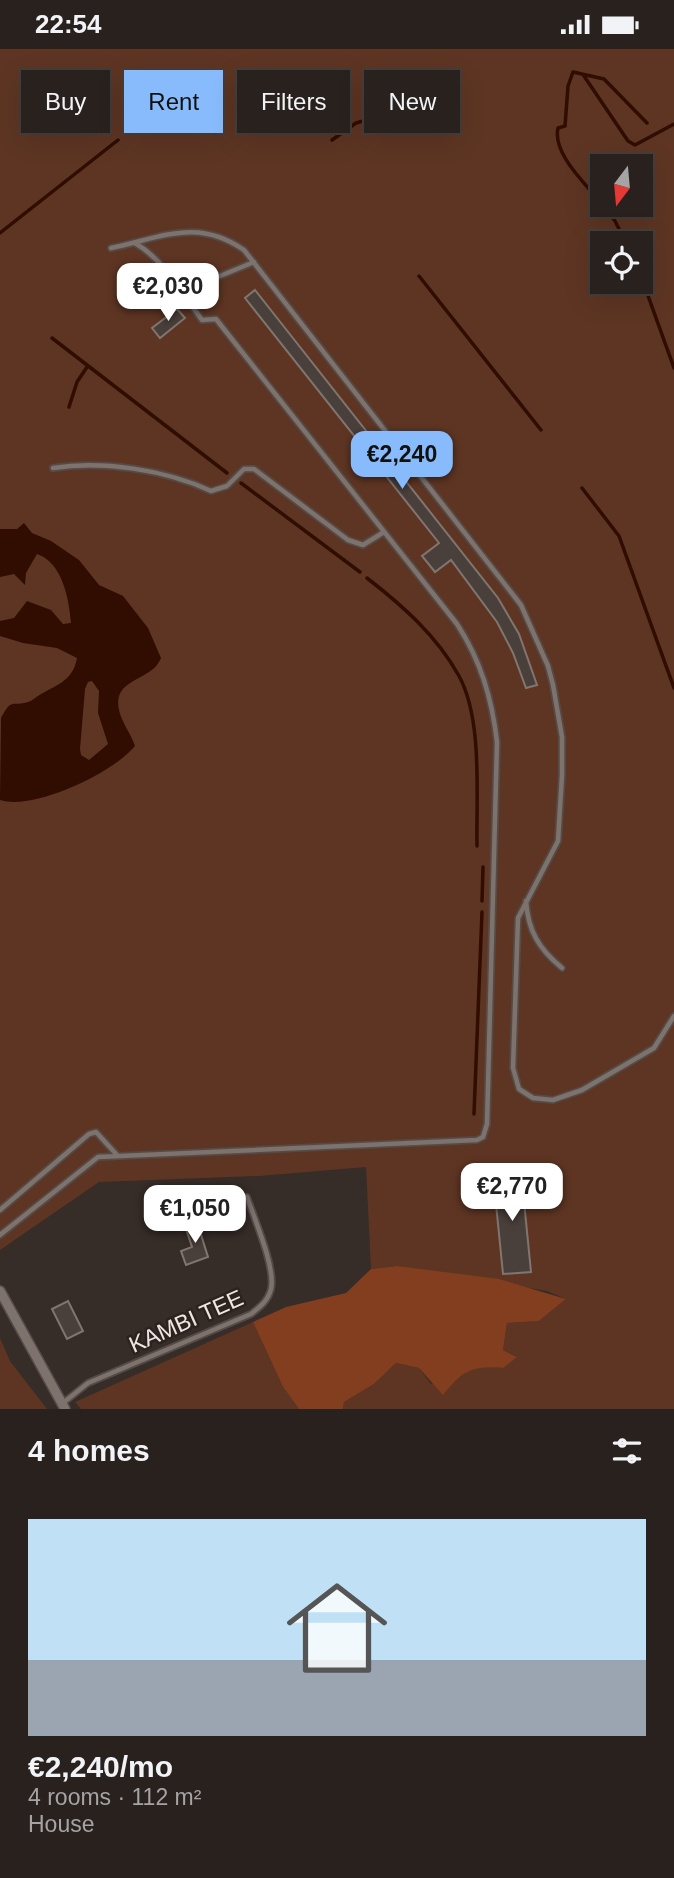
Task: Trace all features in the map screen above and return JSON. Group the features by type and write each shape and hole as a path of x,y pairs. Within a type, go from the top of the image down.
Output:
{"street":[{"path":"0,1291 64,1407"}],"lane":[{"path":"111,248 179,232 206,232 233,242 254,262 521,605 544,657 558,708 562,737 560,833 526,900 517,929 513,1068 519,1089 527,1096 553,1100 582,1090 654,1048 674,1016"},
{"path":"0,1235 90,1160 117,1156 477,1140 486,1131 497,742 489,692 469,644 384,532 216,319 202,320 155,258 135,243"},
{"path":"181,292 254,262"},
{"path":"53,468 71,465 165,473 211,491 227,486 244,469 254,469 357,545 363,545 384,532"},
{"path":"526,900 527,920 535,940 544,953 562,968"},
{"path":"0,1210 89,1134 96,1132 117,1156"},
{"name":"KAMBI TEE","path":"64,1407 88,1383 251,1314 265,1303 272,1287 268,1262 247,1197"}],"shaded area":[{"path":"0,49 674,49 674,1409 343,1409 344,1402 374,1384 396,1363 419,1368 431,1384 458,1377 475,1366 503,1368 516,1356 503,1350 507,1323 539,1321 566,1299 547,1291 397,1266 371,1269 366,1167 259,1176 99,1182 0,1250"},
{"path":"24,523 32,533 51,541 79,560 99,585 123,596 148,628 161,658 150,672 127,685 118,699 120,714 135,746 124,757 72,787 32,800 14,802 0,800 1,718 10,705 29,702 62,682 72,673 77,658 57,648 23,643 0,636 0,621 14,618 27,601 51,610 63,624 71,623 63,583 53,565 46,559 37,554 26,573 25,585 14,574 0,577 0,529 17,529","holes":["92,681 99,691 98,713 108,744 89,760 81,755 80,749 85,689 88,682"]},
{"path":"397,1266 499,1279 566,1299 539,1321 507,1323 503,1350 517,1357 503,1368 468,1371 443,1395 419,1368 396,1363 374,1384 344,1402 343,1409 299,1409 283,1387 253,1322 286,1307 346,1293 371,1269"},
{"path":"253,1322 283,1387 299,1409 81,1409 75,1402"},
{"path":"0,1338 10,1361 47,1409 0,1409"}],"building":[{"path":"255,290 498,598 519,634 537,685 526,688 513,653 497,622 451,560 435,572 422,556 439,543 245,298"},
{"path":"177,309 185,318 160,338 152,328"},
{"path":"521,1171 531,1272 503,1274 493,1174"},
{"path":"197,1222 208,1257 186,1265 181,1251 192,1247 185,1226"},
{"path":"68,1301 83,1331 67,1339 52,1309"}],"waterway":[{"path":"590,190 565,158 558,138 558,128 565,126 568,86 573,72 604,79 647,123"},
{"path":"584,76 628,141 635,145 674,124"},
{"path":"332,140 356,123 364,121"},
{"path":"0,233 118,140"},
{"path":"612,217 620,231"},
{"path":"419,276 541,430"},
{"path":"647,294 674,368"},
{"path":"52,338 227,473"},
{"path":"69,407 77,382 87,367"},
{"path":"241,483 360,572"},
{"path":"582,488 619,536 674,688"},
{"path":"367,578 430,635 450,661 467,694 477,759 477,846"},
{"path":"482,901 483,867"},
{"path":"474,1114 482,912"}]}
